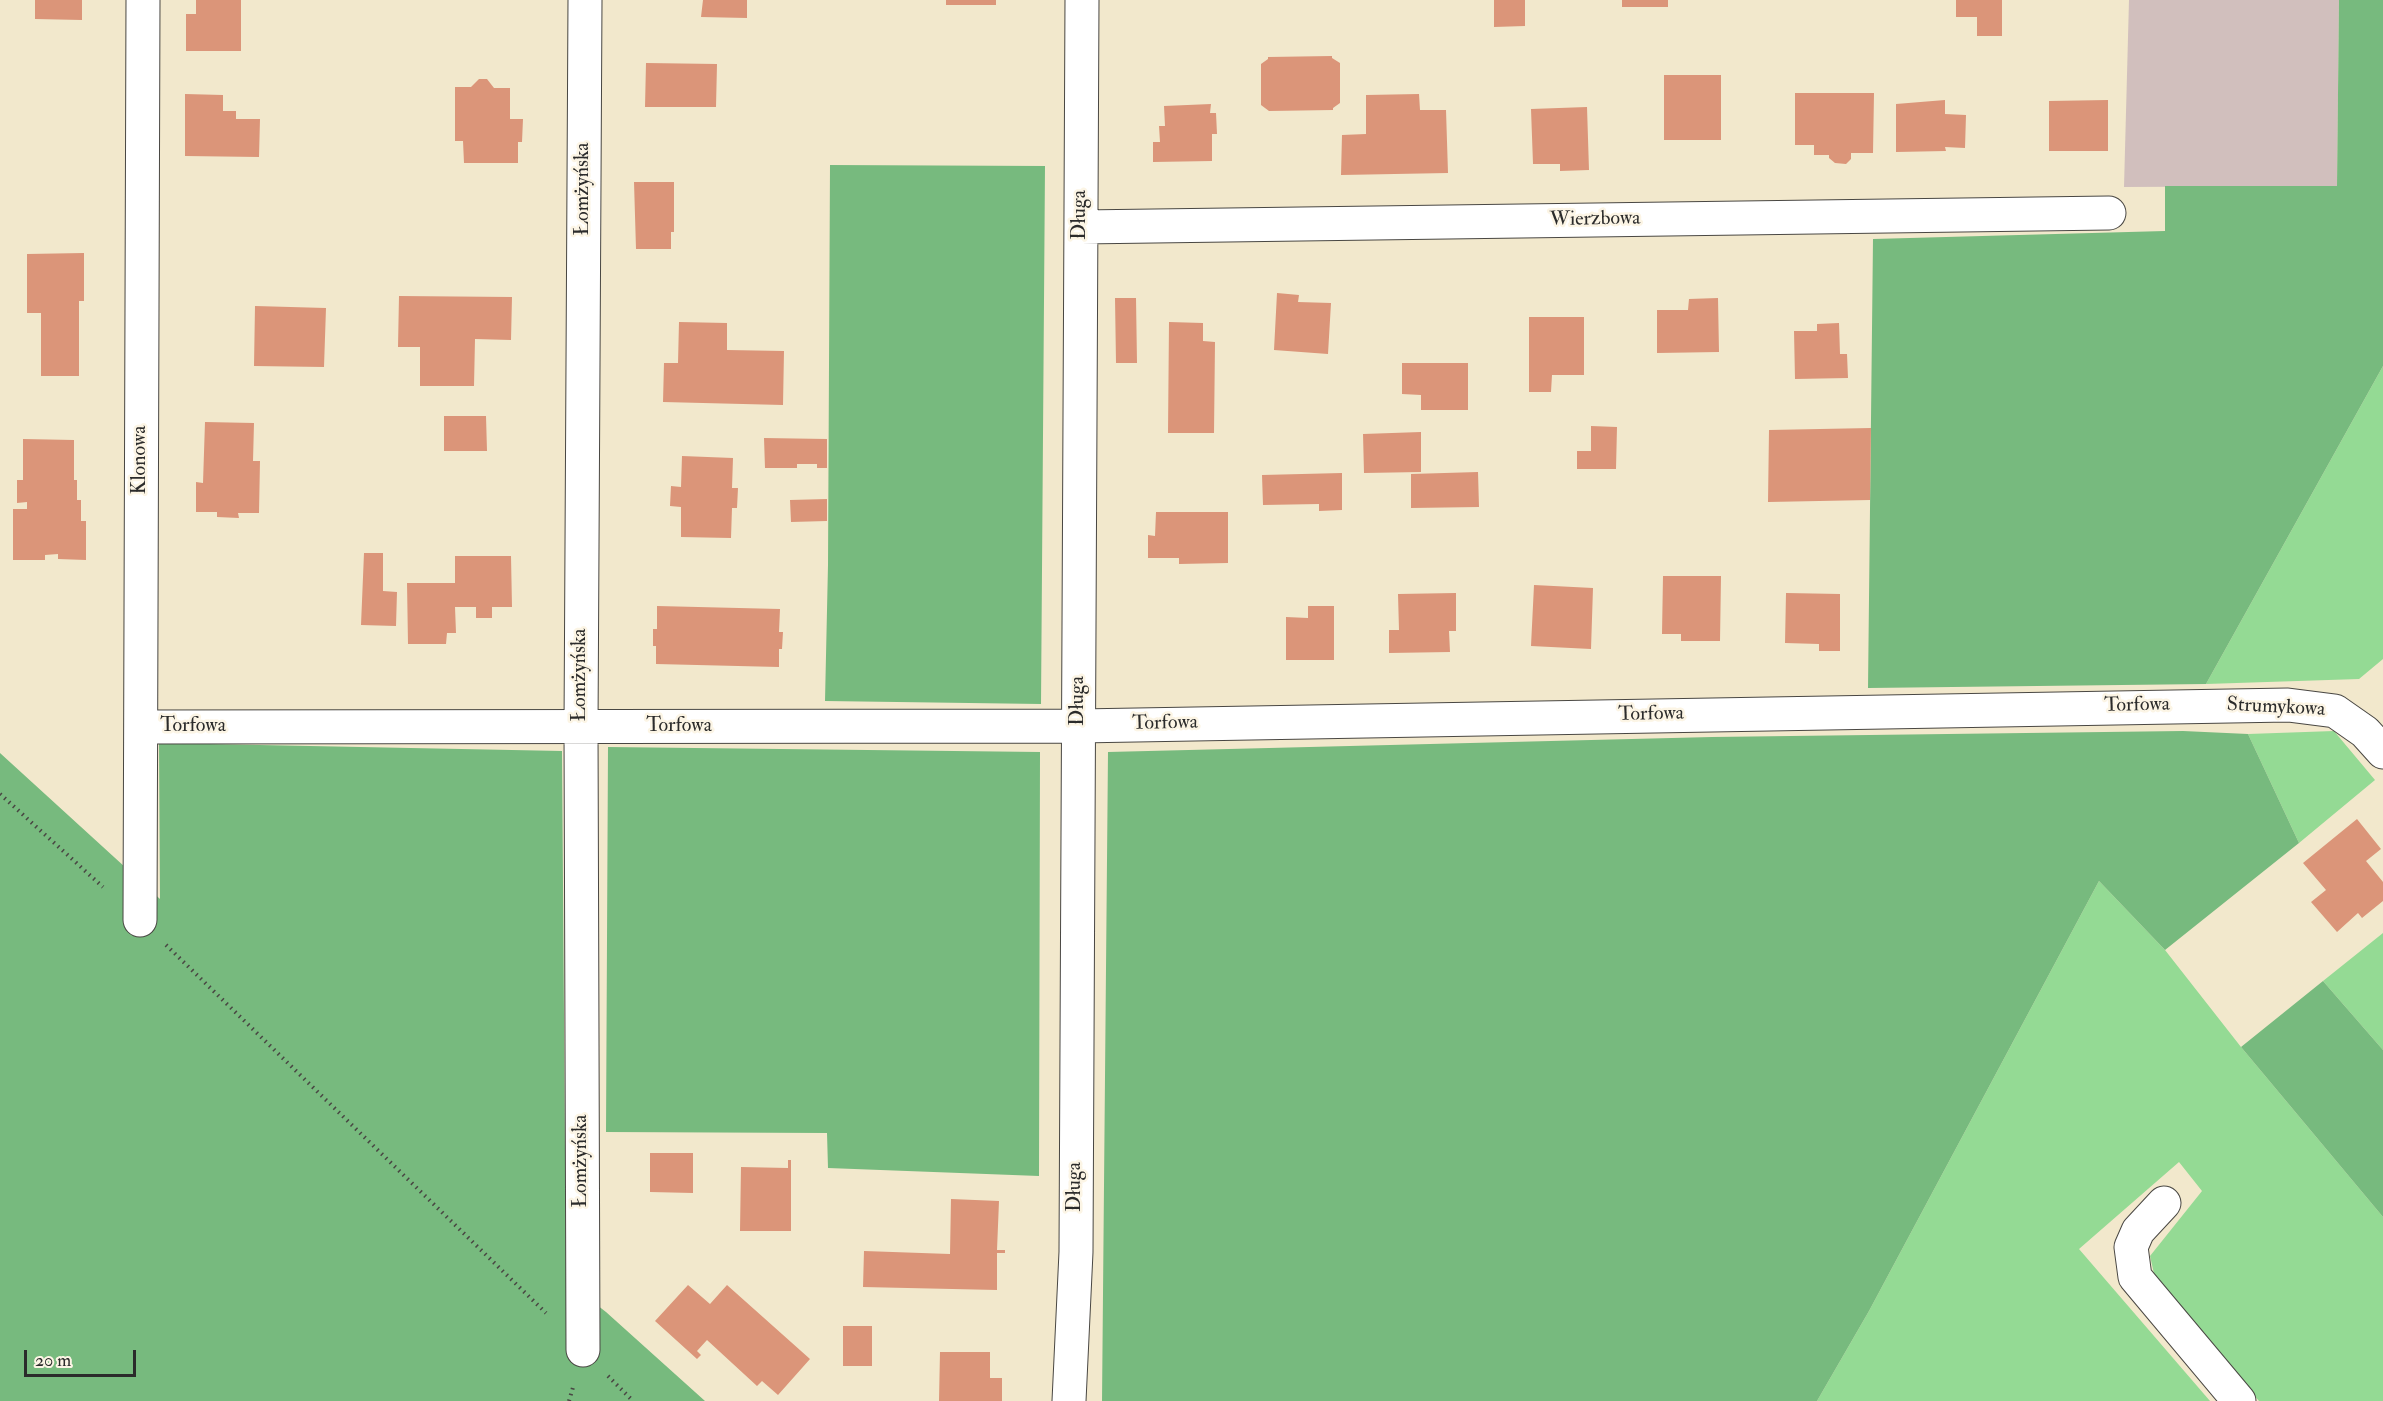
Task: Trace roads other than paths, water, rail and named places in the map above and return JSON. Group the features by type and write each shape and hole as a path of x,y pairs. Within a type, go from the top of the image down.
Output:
{"street":[{"name":"Klonowa","path":"140,920 143,0"},
{"name":"Łomżyńska","path":"583,1350 581,728 585,0"},
{"name":"Długa","path":"1069,1401 1076,1252 1082,0"},
{"name":"Wierzbowa","path":"1081,227 2109,213"},
{"name":"Torfowa","path":"141,727 1078,726 2190,705"},
{"name":"Strumykowa","path":"2190,705 2288,705 2335,711 2365,732 2383,752"},
{"path":"2164,1203 2138,1231 2131,1247 2135,1277 2239,1401"}]}
